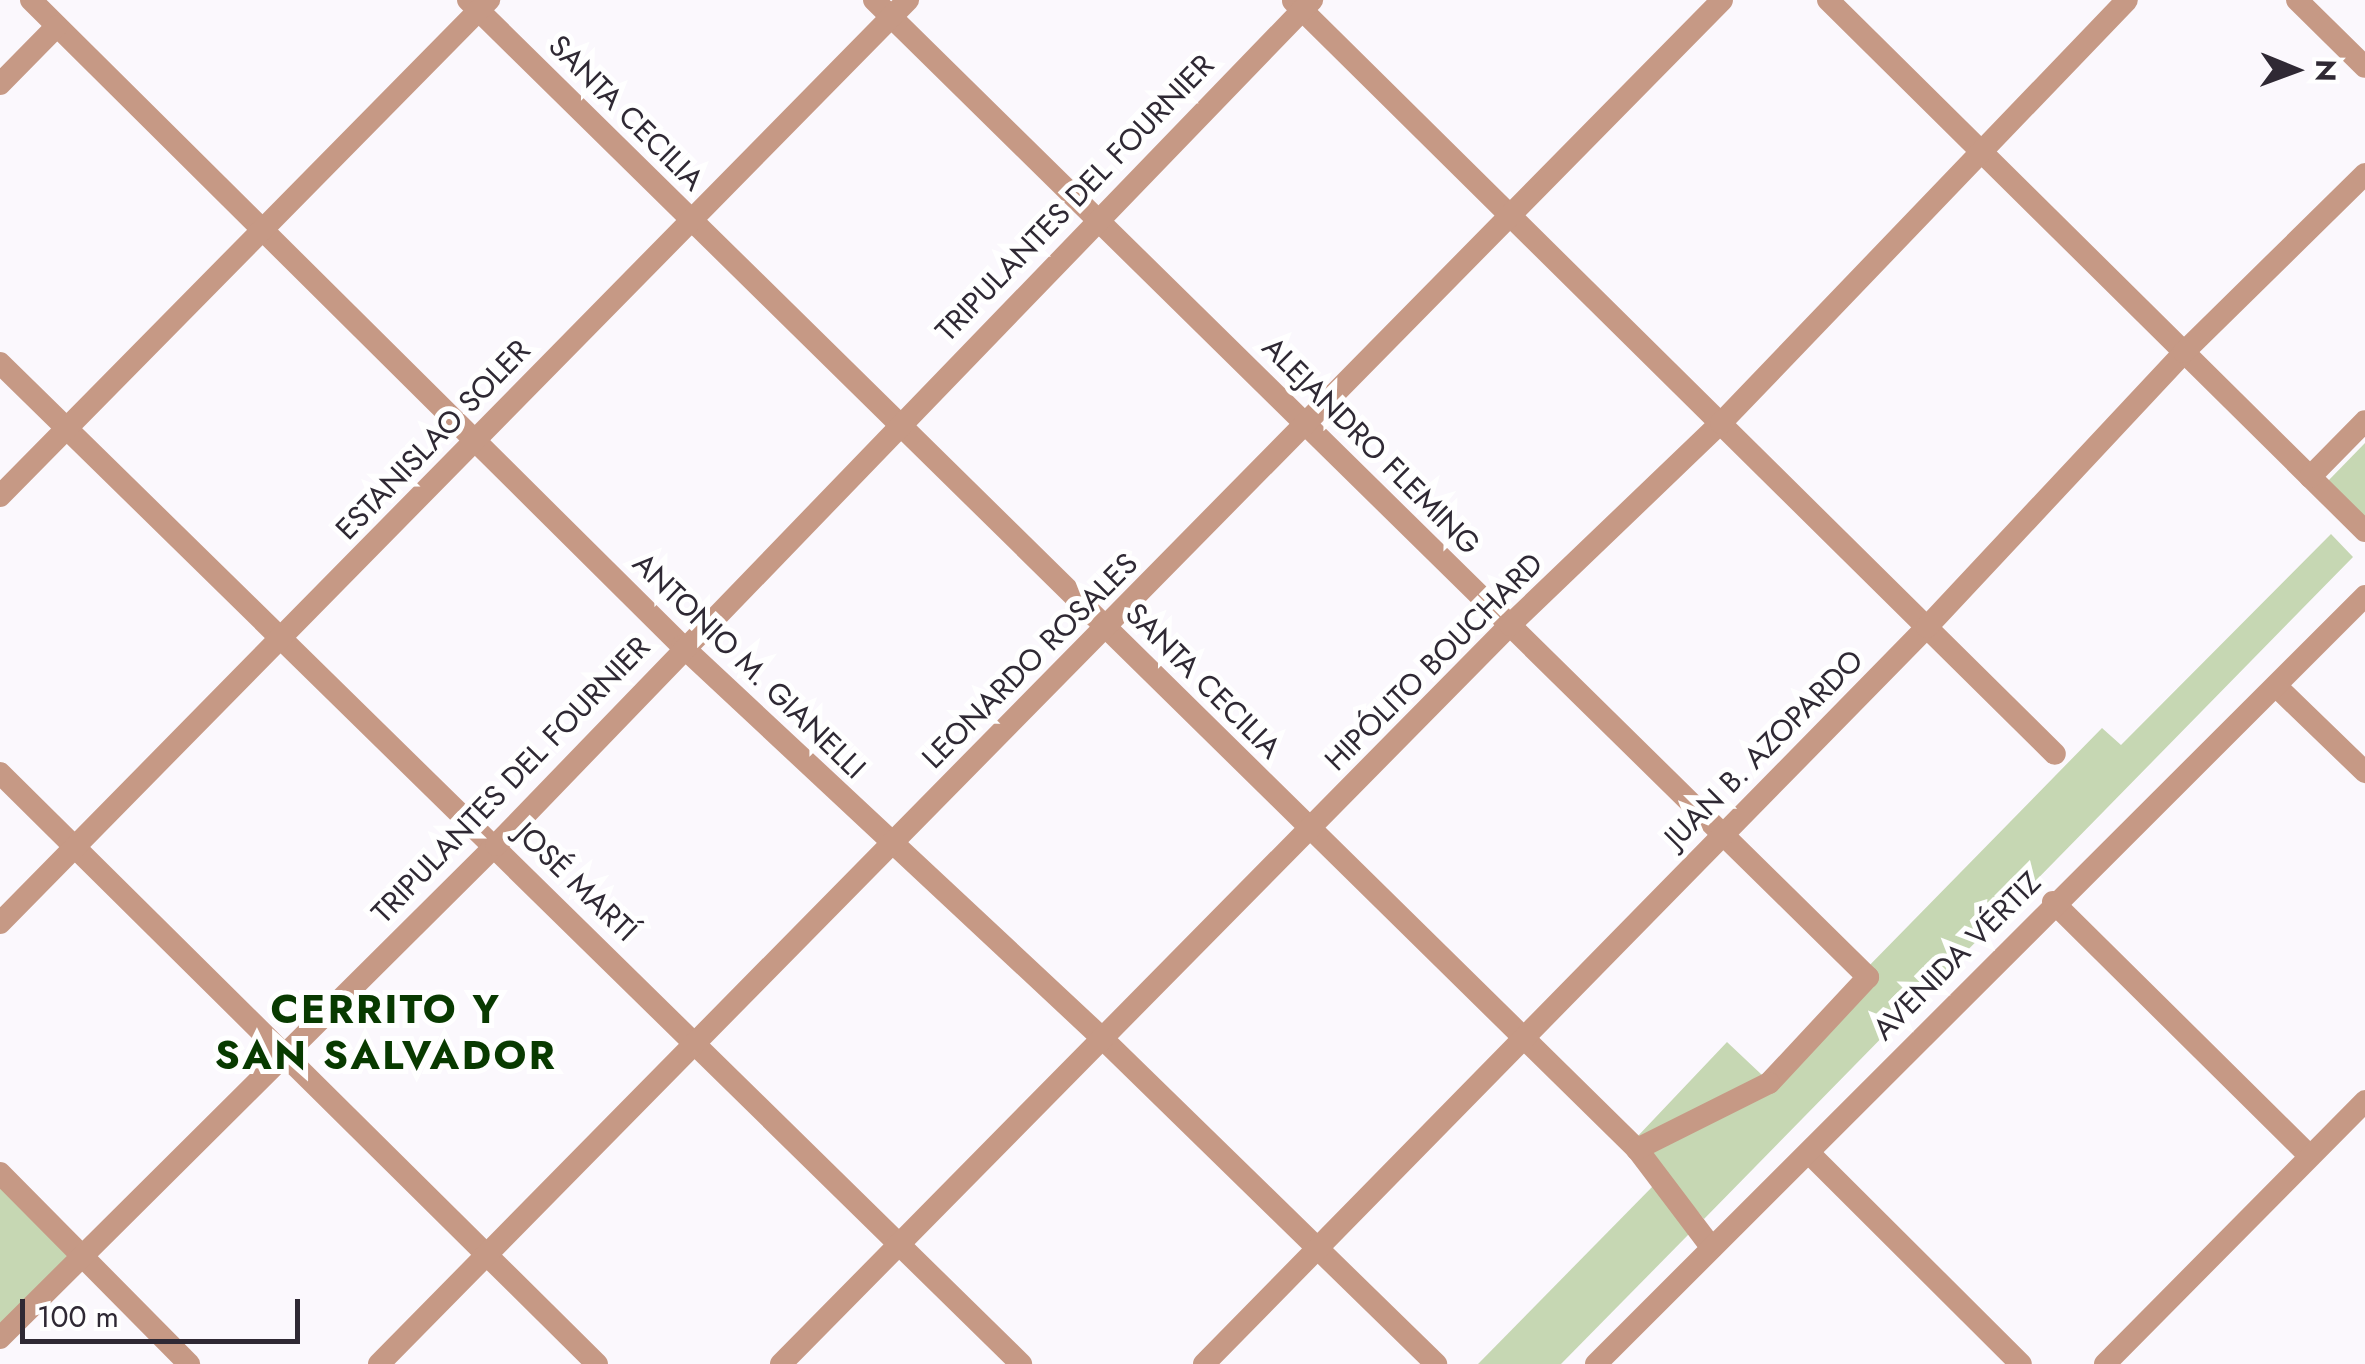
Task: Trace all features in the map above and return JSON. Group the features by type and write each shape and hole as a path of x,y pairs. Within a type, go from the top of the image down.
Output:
{"street":[{"name":"ANTONIO M. GIANELLI","path":"31,0 682,646 1102,1038 1314,1250 1436,1364"},
{"name":"ALEJANDRO FLEMING","path":"874,0 900,8 1097,219 1868,977 1769,1083 1637,1150"},
{"name":"LEONARDO ROSALES","path":"379,1364 1307,426 1508,213 1722,0"},
{"path":"1828,0 2365,532"},
{"name":"HIPÓLITO BOUCHARD","path":"781,1364 1510,625 1720,423 2127,0"},
{"path":"2297,0 2365,67"},
{"path":"1302,3 1508,213 2055,754"},
{"name":"TRIPULANTES DEL FOURNIER","path":"0,1338 282,1052 496,845 682,646 1302,3"},
{"path":"0,496 479,4"},
{"name":"SANTA CECILIA","path":"479,4 691,220 1637,1150 1712,1248"},
{"name":"ESTANISLAO SOLER","path":"0,923 900,8"},
{"path":"0,84 57,26"},
{"name":"JUAN B. AZOPARDO","path":"1204,1364 1927,627 2184,352 2365,174"},
{"name":"JOSÉ MARTÍ","path":"0,363 697,1040 1020,1364"},
{"path":"2310,477 2365,421"},
{"name":"AVENIDA VÉRTIZ","path":"1596,1364 1809,1154 2053,902 2365,596"},
{"path":"2276,686 2365,772"},
{"path":"0,773 597,1364"},
{"path":"2053,902 2310,1156"},
{"path":"2105,1364 2365,1101"},
{"path":"1809,1154 2021,1364"},
{"path":"0,1173 189,1364"}],"green space":[{"path":"2365,443 2365,520 2327,482"},
{"path":"2331,534 2353,557 1704,1219 1636,1138 1727,1042 1762,1075 2102,728 2121,745"},
{"path":"0,1173 81,1257 0,1338"},
{"path":"1655,1184 1689,1234 1561,1364 1478,1364"}],"district":[{"name":"CERRITO Y SAN SALVADOR","path":"386,1032"}]}
